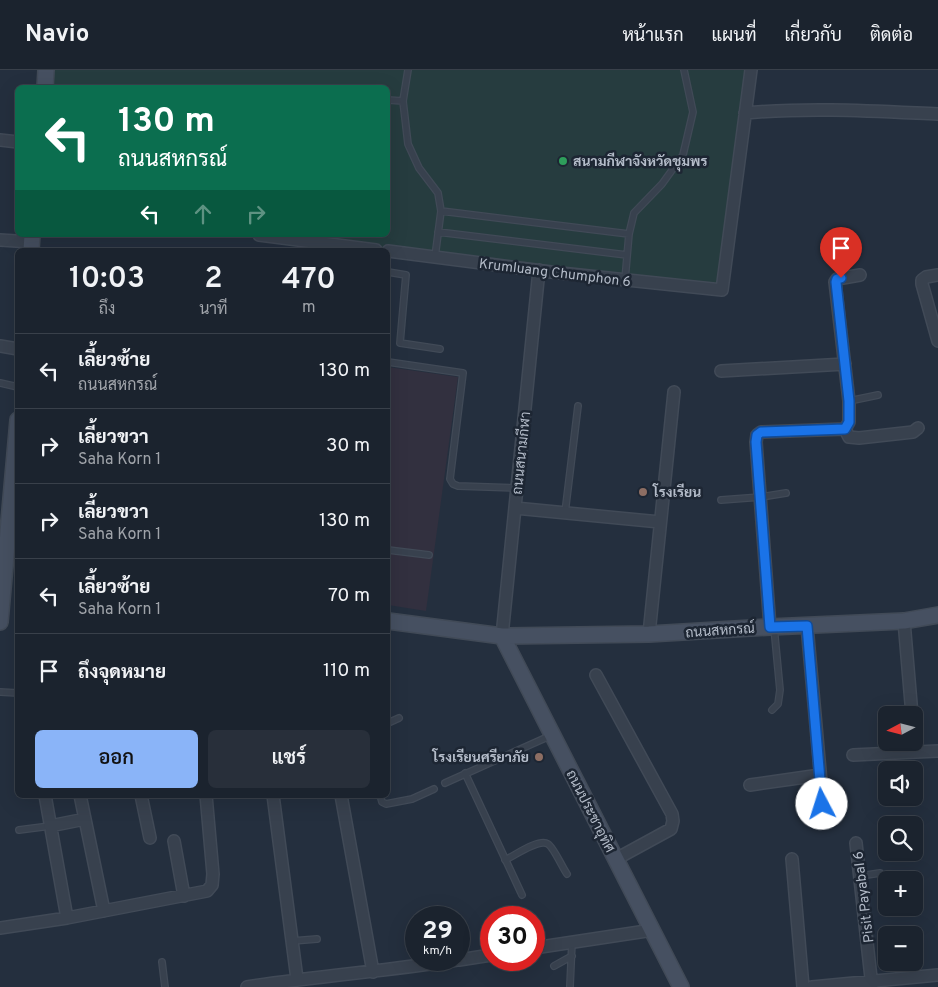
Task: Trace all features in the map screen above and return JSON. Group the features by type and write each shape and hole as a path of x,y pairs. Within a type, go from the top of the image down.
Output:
{"street":[{"path":"45,85 46,70"},
{"path":"751,70 745,114 828,109 938,114"},
{"name":"Krumluang Chumphon 6","path":"390,251 722,290 745,114"},
{"path":"0,140 15,142"},
{"path":"275,237 361,248"},
{"path":"0,240 32,242"},
{"name":"ถนนสนามกีฬา","path":"502,636 539,270"},
{"path":"845,429 849,422 849,401 836,282 837,279 860,275"},
{"path":"938,275 926,277 922,280 922,284 938,341"},
{"path":"0,346 15,348"},
{"path":"722,371 845,364"},
{"path":"649,634 674,392"},
{"path":"845,429 850,437 859,438 913,432 918,428"},
{"path":"772,627 756,442 757,435 761,432 845,429"},
{"path":"0,622 7,571 9,493 15,444"},
{"path":"515,508 660,522"},
{"name":"ถนนสหกรณ์","path":"390,621 502,636 649,634 904,621 938,615"},
{"path":"904,621 911,706"},
{"path":"807,626 822,804"},
{"name":"ถนนประชาอุทิศ","path":"502,636 681,987"},
{"path":"596,675 672,814 673,821 671,829 616,859"},
{"path":"923,748 938,751"},
{"path":"853,755 884,751"},
{"path":"750,785 820,776"},
{"path":"45,798 67,918"},
{"path":"81,798 104,911"},
{"path":"142,798 150,838"},
{"path":"0,928 67,918 207,891 212,885 213,874 206,798"},
{"path":"273,798 297,979"},
{"path":"342,798 373,972"},
{"path":"50,826 85,819"},
{"path":"174,841 184,896"},
{"name":"Pisit Payabal 6","path":"856,843 872,984"},
{"path":"792,859 803,987"},
{"path":"545,946 653,930"},
{"path":"247,987 297,979 405,967"},
{"path":"812,987 872,984 938,975"}],"lane":[{"path":"408,70 403,101 408,144 419,168 438,193 441,211 434,257"},
{"path":"625,280 629,234 634,213 662,184 683,155 693,112 684,70"},
{"path":"390,100 403,101"},
{"path":"441,211 629,234"},
{"path":"438,232 627,255"},
{"path":"390,272 406,274 400,343 440,349"},
{"path":"390,362 463,373 450,479 453,484 458,486 517,488"},
{"path":"0,383 15,386"},
{"path":"849,401 878,395"},
{"path":"564,513 578,406"},
{"path":"721,500 786,493"},
{"path":"390,550 429,554"},
{"path":"772,627 780,690 778,704 772,710"},
{"path":"0,692 15,694"},
{"path":"390,722 399,718"},
{"path":"445,782 552,735"},
{"path":"465,773 522,895"},
{"path":"381,798 382,802 386,804 412,799 434,788"},
{"path":"19,830 50,826"},
{"path":"505,860 542,842 549,845 567,874"},
{"path":"860,876 878,873"},
{"path":"292,941 317,938"},
{"path":"570,986 572,942"},
{"path":"554,966 572,956"},
{"path":"162,962 165,987"}],"shaded area":[{"path":"390,367 458,377 426,611 390,605"}],"green space":[{"name":"สนามกีฬาจังหวัดชุมพร","path":"46,70 749,70 722,290 390,250 390,248 369,248 277,237 390,237 390,85 45,85"}],"place":[{"name":"สนามกีฬาจังหวัดชุมพร","path":"563,161"},
{"name":"โรงเรียน","path":"643,492"},
{"name":"โรงเรียนศรียาภัย","path":"539,757"}],"route":[{"path":"822,804 807,626 770,627 756,442 757,435 761,432 845,429 849,422 849,401 836,282 837,279 841,278"}]}
